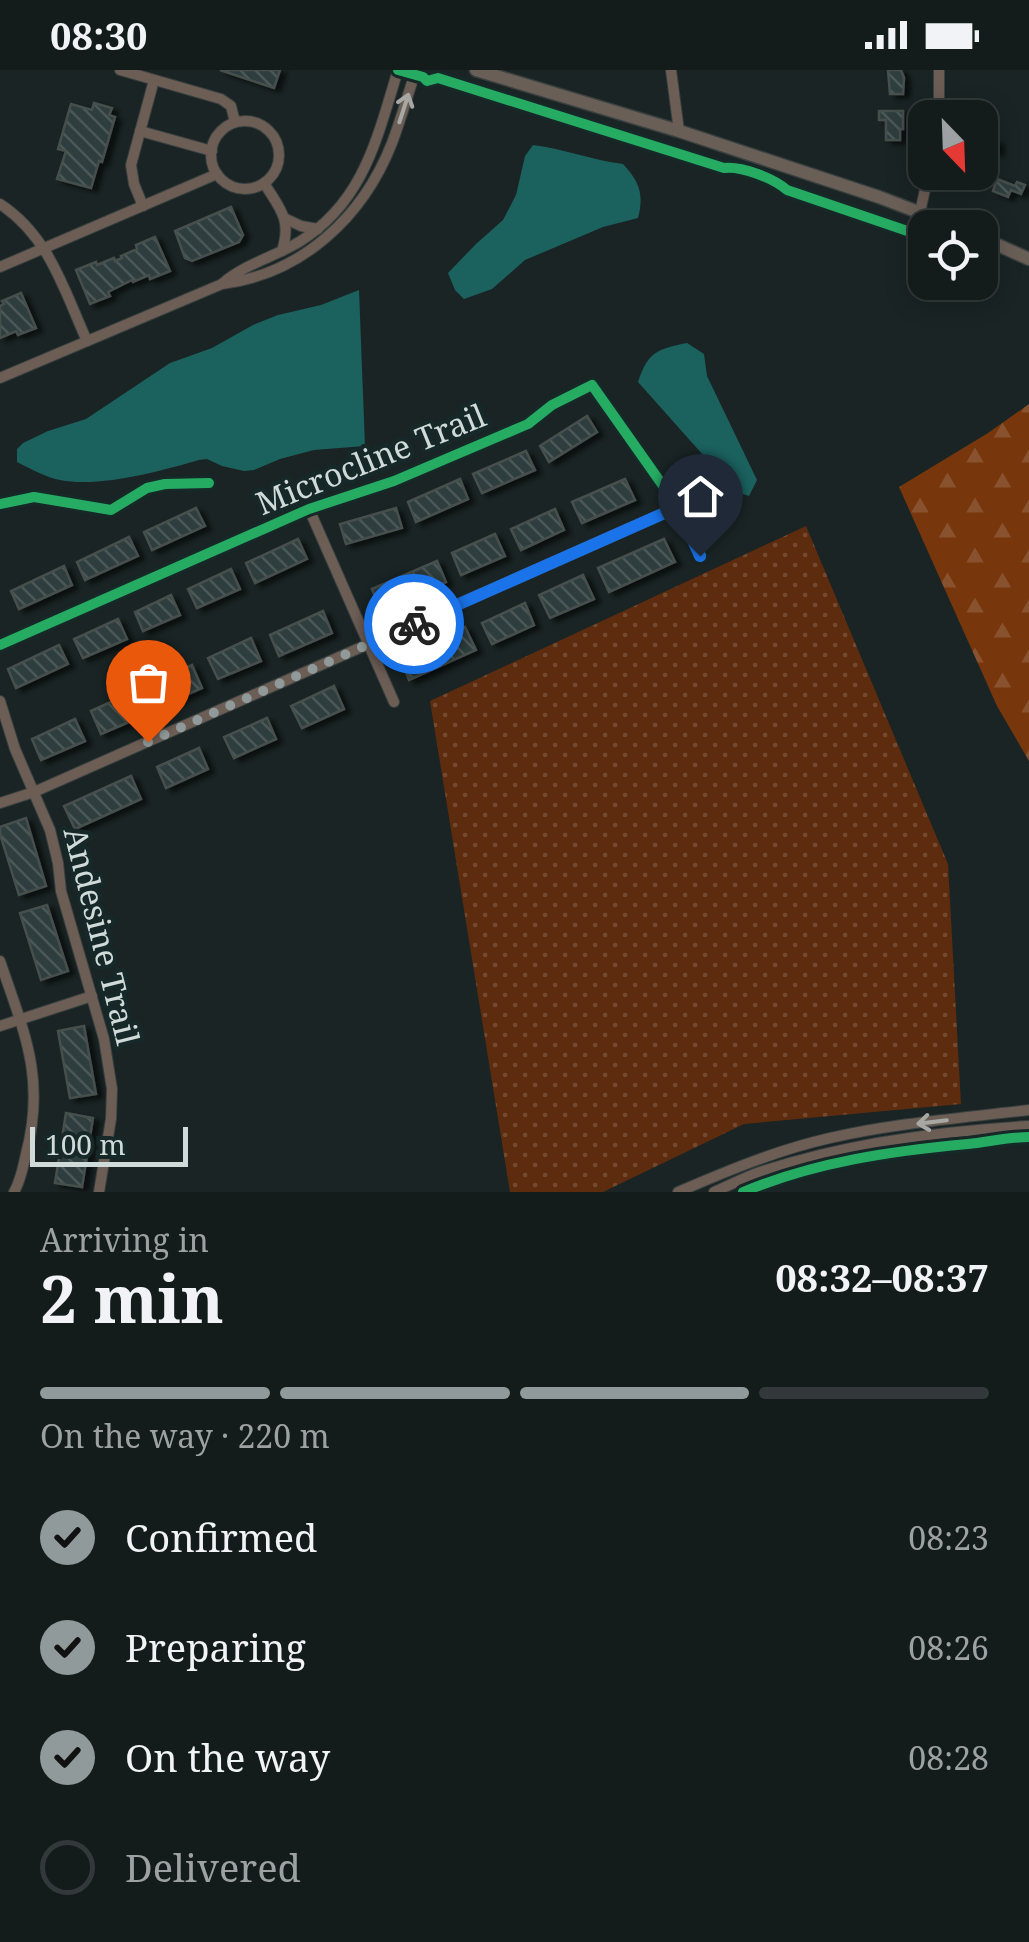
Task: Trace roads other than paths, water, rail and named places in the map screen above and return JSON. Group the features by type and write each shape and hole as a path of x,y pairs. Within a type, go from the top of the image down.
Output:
{"main road":[{"path":"476,70 914,210"},
{"path":"998,245 1029,259"}],"street":[{"path":"120,70 227,102 236,122"},
{"path":"222,284 235,273 319,229 346,200 374,149 398,70"},
{"path":"0,378 222,284 239,282 293,261 319,245 367,192 391,145 416,70"},
{"path":"671,70 679,132"},
{"path":"938,70 939,100"},
{"path":"144,206 131,166 154,80"},
{"path":"236,122 263,126 276,140 279,159 271,176 256,187 230,185 217,174 212,159 217,136 236,122"},
{"path":"140,131 212,151"},
{"path":"0,267 217,174"},
{"path":"264,183 286,219 282,251"},
{"path":"0,204 26,224 45,248 86,341"},
{"path":"286,219 319,229"},
{"name":"Microcline Trail","path":"0,645 310,509 394,481 528,424 552,405 592,384 678,507"},
{"path":"0,804 678,507 700,556"},
{"path":"310,509 394,702"},
{"name":"Andesine Trail","path":"0,700 15,750 50,830 62,890 104,1038 112,1089 110,1132 99,1192"},
{"path":"0,961 31,1058 36,1095 31,1136 14,1192"},
{"path":"0,1026 92,996"},
{"path":"678,1192 745,1163 830,1138 1029,1110"},
{"path":"714,1192 762,1171 860,1146 1029,1126"}],"water":[{"path":"533,145 623,164 639,189 638,218 603,227 525,260 492,289 464,299 448,273 503,220 516,195 525,156"},
{"path":"359,290 365,446 314,450 254,470 222,466 207,459 93,482 54,479 17,462 17,449 23,443 86,419 170,363 212,348 278,315 321,305"},
{"path":"687,343 704,354 707,376 757,480 749,496 736,492 638,382 655,354"}]}
